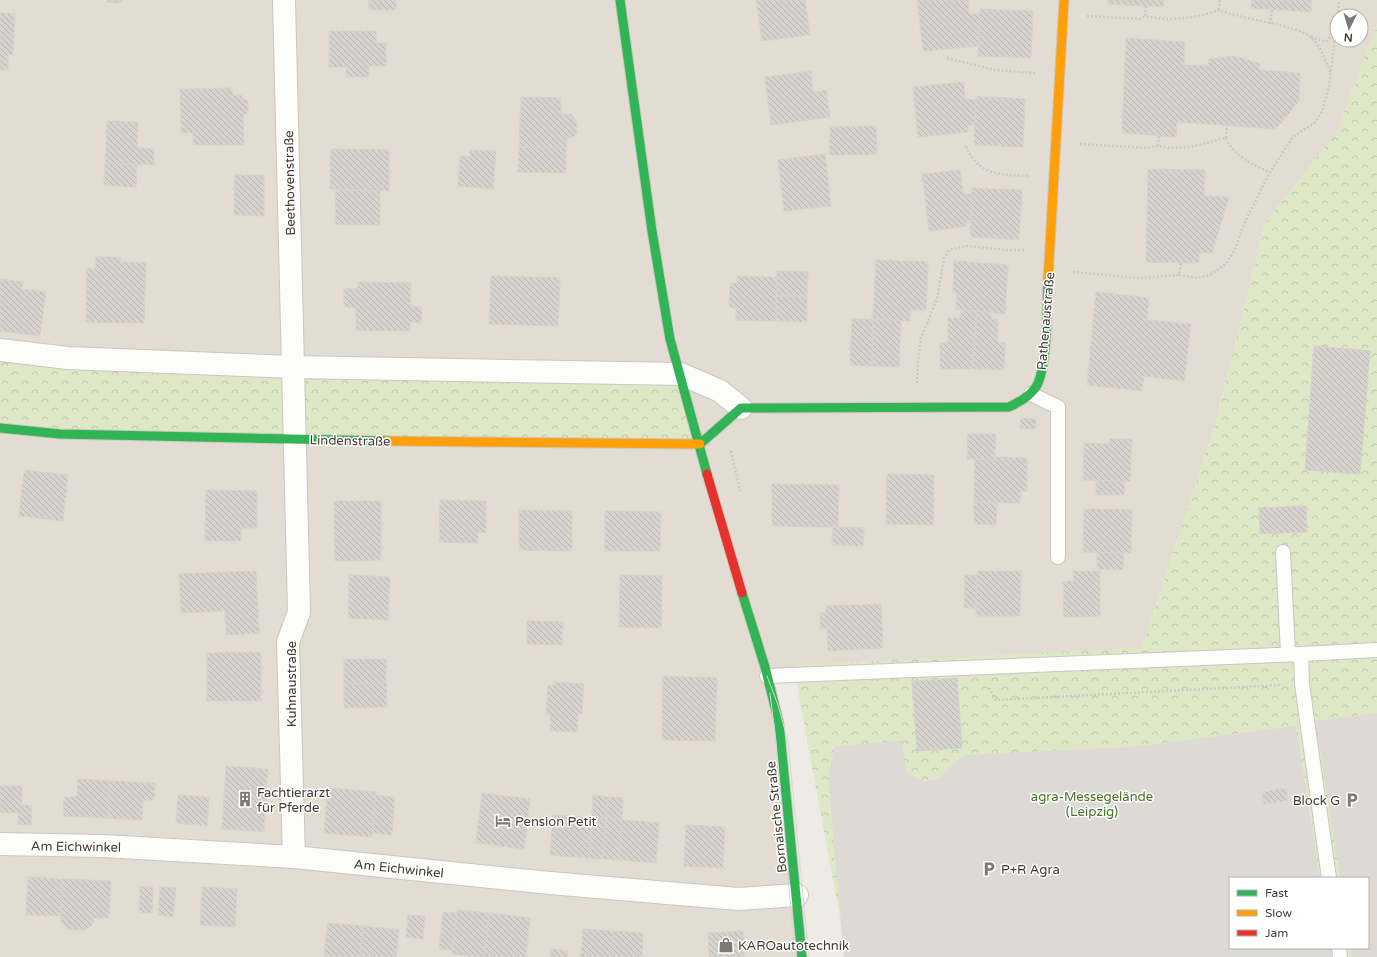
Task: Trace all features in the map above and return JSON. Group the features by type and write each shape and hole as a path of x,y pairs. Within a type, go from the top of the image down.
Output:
{"street":[{"name":"Beethovenstraße","path":"284,0 295,440"},
{"name":"Bornaische Straße","path":"620,0 652,231 670,339 681,374 725,539 767,676 782,742 802,957"},
{"name":"Rathenaustraße","path":"741,408 1009,407 1021,402 1031,394 1039,382 1043,368 1064,0"},
{"path":"0,350 68,358 293,367 681,374 720,391 741,408 700,444"},
{"name":"Lindenstraße","path":"0,428 60,434 295,440 700,444"},
{"name":"Kuhnaustraße","path":"294,857 288,642 299,612 295,440"},
{"name":"Am Eichwinkel","path":"0,844 103,846 294,857 550,883 738,899 797,895"}],"lane":[{"path":"1031,394 1058,407 1058,557"},
{"path":"1282,552 1295,654 1302,684 1329,877"},
{"path":"767,676 1377,650"}],"path":[{"path":"1219,10 1220,0"},
{"path":"1145,16 1146,6"},
{"path":"1085,16 1139,19 1145,16 1167,19 1210,14 1219,10 1231,15 1270,24 1326,42 1329,38"},
{"path":"1270,24 1272,10"},
{"path":"1310,37 1322,51 1330,73"},
{"path":"1072,272 1138,278 1179,275 1197,278 1210,275 1226,264 1235,249 1244,224 1270,172 1293,138 1314,123 1322,112 1329,86 1333,48"},
{"path":"947,58 995,70 1039,73"},
{"path":"1227,125 1226,138 1230,148 1255,166 1270,172"},
{"path":"1158,146 1159,136"},
{"path":"1080,144 1147,148 1158,146 1171,148 1190,147 1226,138"},
{"path":"966,146 972,159 990,172 1006,175 1034,176"},
{"path":"917,389 918,360 922,338 937,299 944,258 949,250 967,246 1007,250 1030,249"},
{"path":"1179,275 1181,263"},
{"path":"731,448 730,455 742,498"},
{"path":"975,667 996,700 1302,684"}],"shaded area":[{"path":"0,0 1377,0 1377,24 1369,46 1369,8 1329,8 1329,48 1368,48 1337,132 1265,223 1215,425 1138,660 767,676 802,957 0,957"},
{"name":"Block G","path":"1377,713 1377,957 1352,957 1350,949 1369,949 1369,877 1340,877 1316,721"},
{"name":"P+R Agra","path":"1296,726 1320,877 1229,877 1229,949 1331,949 1332,957 844,957 828,778 835,747 901,740 907,772 924,782 938,779 963,755 1132,747"}],"green space":[{"name":"agra-Messegelände (Leipzig)","path":"1377,24 1377,957 844,957 840,917 793,665 1142,648 1215,425 1265,223 1337,132"},
{"path":"0,350 681,374 700,444 0,428"}],"building":[{"path":"107,0 122,0 121,3 106,2"},
{"path":"369,0 396,0 396,10 369,10"},
{"path":"756,0 805,0 810,35 762,41"},
{"path":"917,0 968,0 969,14 980,14 978,46 923,51"},
{"path":"1108,0 1164,0 1163,7 1108,4"},
{"path":"1252,0 1311,0 1311,12 1251,8"},
{"path":"980,9 1033,11 1031,58 978,56"},
{"path":"0,13 15,14 13,55 8,54 8,70 0,70"},
{"path":"329,31 376,31 376,43 386,43 386,66 368,66 369,77 346,77 346,67 329,67"},
{"path":"1126,38 1185,42 1184,65 1208,66 1209,59 1234,56 1260,63 1259,70 1300,73 1299,101 1276,129 1177,122 1176,137 1122,133"},
{"path":"811,71 813,92 826,90 830,117 771,125 765,77"},
{"path":"964,82 965,99 976,100 974,125 968,125 968,132 918,137 913,87"},
{"path":"232,88 233,95 242,95 242,98 248,101 248,113 243,116 244,145 193,145 193,133 181,133 180,89"},
{"path":"976,96 1025,99 1023,147 974,145"},
{"path":"521,97 561,98 561,114 571,114 577,122 577,134 572,138 567,138 566,148 519,147"},
{"path":"107,121 138,122 137,148 154,149 154,165 105,163"},
{"path":"876,126 877,154 830,155 830,127"},
{"path":"519,147 566,148 566,173 518,172"},
{"path":"331,149 389,150 389,191 330,189"},
{"path":"470,150 496,151 493,189 458,186 460,156 470,157"},
{"path":"825,154 831,206 784,211 778,160"},
{"path":"105,163 137,165 136,187 104,185"},
{"path":"1148,169 1205,170 1204,196 1229,197 1212,253 1199,253 1199,263 1146,262"},
{"path":"960,170 963,194 972,194 971,223 966,223 967,226 929,231 922,174"},
{"path":"235,175 264,175 264,216 234,215"},
{"path":"972,188 1022,190 1019,240 970,237"},
{"path":"336,190 380,191 380,225 335,224"},
{"path":"96,257 120,257 120,262 146,263 144,323 86,322 87,268 95,269"},
{"path":"876,260 928,262 926,310 911,310 910,321 873,319"},
{"path":"954,261 1008,265 1005,314 956,309 957,293 953,293"},
{"path":"777,271 808,272 807,296 776,296"},
{"path":"491,276 560,278 558,326 489,324"},
{"path":"737,276 777,277 776,321 736,320 736,308 729,307 730,283 737,283"},
{"path":"0,279 23,282 22,289 46,292 40,336 0,331"},
{"path":"358,282 411,283 410,306 422,307 421,323 410,322 410,331 356,330 356,308 344,307 344,288 358,289"},
{"path":"1096,292 1149,298 1147,320 1191,324 1184,381 1144,376 1142,391 1087,385"},
{"path":"776,296 807,296 807,322 776,321"},
{"path":"961,310 977,311 972,369 940,369 940,343 948,343 948,318 960,318"},
{"path":"977,311 991,312 991,319 998,319 998,343 1005,343 1004,370 972,369"},
{"path":"852,319 873,319 872,366 850,365"},
{"path":"873,319 901,320 899,367 872,366"},
{"path":"1314,346 1370,351 1360,474 1305,470"},
{"path":"1021,418 1036,419 1035,429 1020,428"},
{"path":"968,434 996,434 995,460 967,459"},
{"path":"1110,439 1132,439 1130,481 1083,480 1084,443 1110,444"},
{"path":"996,457 1027,458 1027,491 1021,491 1020,503 974,502 975,459 995,460"},
{"path":"24,470 68,475 63,521 19,516"},
{"path":"887,474 934,475 933,525 886,524"},
{"path":"1096,480 1125,481 1124,495 1096,495"},
{"path":"772,484 839,485 838,527 772,526"},
{"path":"206,490 257,491 257,528 241,528 241,541 205,541"},
{"path":"440,500 486,501 486,533 478,532 478,543 439,542"},
{"path":"334,501 381,501 381,560 335,561"},
{"path":"974,502 997,503 996,525 974,524"},
{"path":"1306,506 1307,532 1260,534 1259,508"},
{"path":"1084,509 1132,510 1131,553 1083,552"},
{"path":"519,510 572,511 572,551 519,550"},
{"path":"605,511 661,512 660,551 605,551"},
{"path":"833,527 864,528 863,546 832,545"},
{"path":"1097,552 1124,553 1123,570 1097,569"},
{"path":"256,571 259,633 226,635 225,611 181,613 179,574"},
{"path":"977,571 1021,571 1020,616 976,616"},
{"path":"1073,571 1100,571 1100,616 1064,617 1063,582 1074,581"},
{"path":"349,575 390,577 388,620 348,618"},
{"path":"620,575 662,576 661,628 619,627"},
{"path":"965,575 977,576 976,608 964,608"},
{"path":"881,604 883,648 828,651 827,628 820,629 820,613 826,613 826,606"},
{"path":"527,621 563,622 562,645 527,644"},
{"path":"261,652 261,701 207,701 207,653"},
{"path":"344,659 386,659 386,683 344,684"},
{"path":"663,676 717,678 715,741 662,740"},
{"path":"957,678 962,748 917,751 912,681"},
{"path":"553,682 584,684 582,714 578,714 577,732 550,731 551,714 546,714 548,685 553,685"},
{"path":"386,683 387,707 344,708 344,684"},
{"name":"Fachtierarzt für Pferde","path":"226,766 268,769 264,832 222,829"},
{"path":"78,779 110,781 108,818 63,816 64,797 77,797"},
{"path":"110,781 155,783 154,800 143,800 142,820 108,818"},
{"path":"0,786 22,786 22,805 32,806 31,825 18,824 18,813 0,813"},
{"path":"328,788 376,792 372,837 324,833"},
{"path":"1286,788 1288,800 1264,804 1262,792"},
{"name":"Pension Petit","path":"482,793 530,799 524,849 476,843"},
{"path":"178,795 209,797 207,826 176,823"},
{"path":"375,795 395,797 392,835 373,833"},
{"path":"593,795 608,797 606,818 592,818"},
{"path":"608,797 623,798 622,820 606,818"},
{"path":"553,815 592,818 589,858 550,855"},
{"path":"592,818 606,818 603,859 589,858"},
{"path":"606,818 622,820 619,860 603,859"},
{"path":"622,820 659,823 656,863 619,860"},
{"path":"686,825 725,827 723,868 684,866"},
{"path":"28,877 62,879 61,916 26,915"},
{"path":"62,879 111,881 109,918 93,918 93,924 86,930 68,930 61,922"},
{"path":"140,886 153,887 152,913 139,912"},
{"path":"160,887 176,888 173,917 158,915"},
{"path":"202,887 237,889 235,927 200,925"},
{"path":"457,910 489,913 484,957 452,954"},
{"path":"443,912 457,913 453,950 439,949"},
{"path":"489,913 530,918 526,957 484,957"},
{"path":"408,915 425,916 423,939 406,937"},
{"path":"328,923 363,926 360,957 324,956"},
{"path":"363,926 399,930 396,957 360,957"},
{"path":"583,929 613,931 612,957 581,957"},
{"path":"613,931 643,933 642,957 612,957"},
{"name":"KAROautotechnik","path":"743,931 744,957 709,957 708,933"},
{"path":"551,949 568,951 567,957 550,957"}],"tram line":[{"path":"767,676 778,705 788,741 809,957"},
{"path":"770,693 776,742 795,957"}],"traffic: fast":[{"path":"620,0 652,231 670,339 707,474"},
{"path":"700,444 741,408 1009,407 1030,394 1036,387 1040,378 1045,351 1048,280"},
{"path":"0,428 60,434 388,441"},
{"path":"742,593 765,667 779,723 802,957"}],"traffic: slow":[{"path":"1048,280 1064,0"},
{"path":"388,441 700,444"}],"traffic: jam":[{"path":"707,474 742,593"}],"place":[{"name":"Fachtierarzt für Pferde","path":"245,799"},
{"name":"Block G","path":"1352,800"},
{"name":"Pension Petit","path":"503,821"},
{"name":"P+R Agra","path":"989,869"},
{"name":"KAROautotechnik","path":"726,945"}]}
